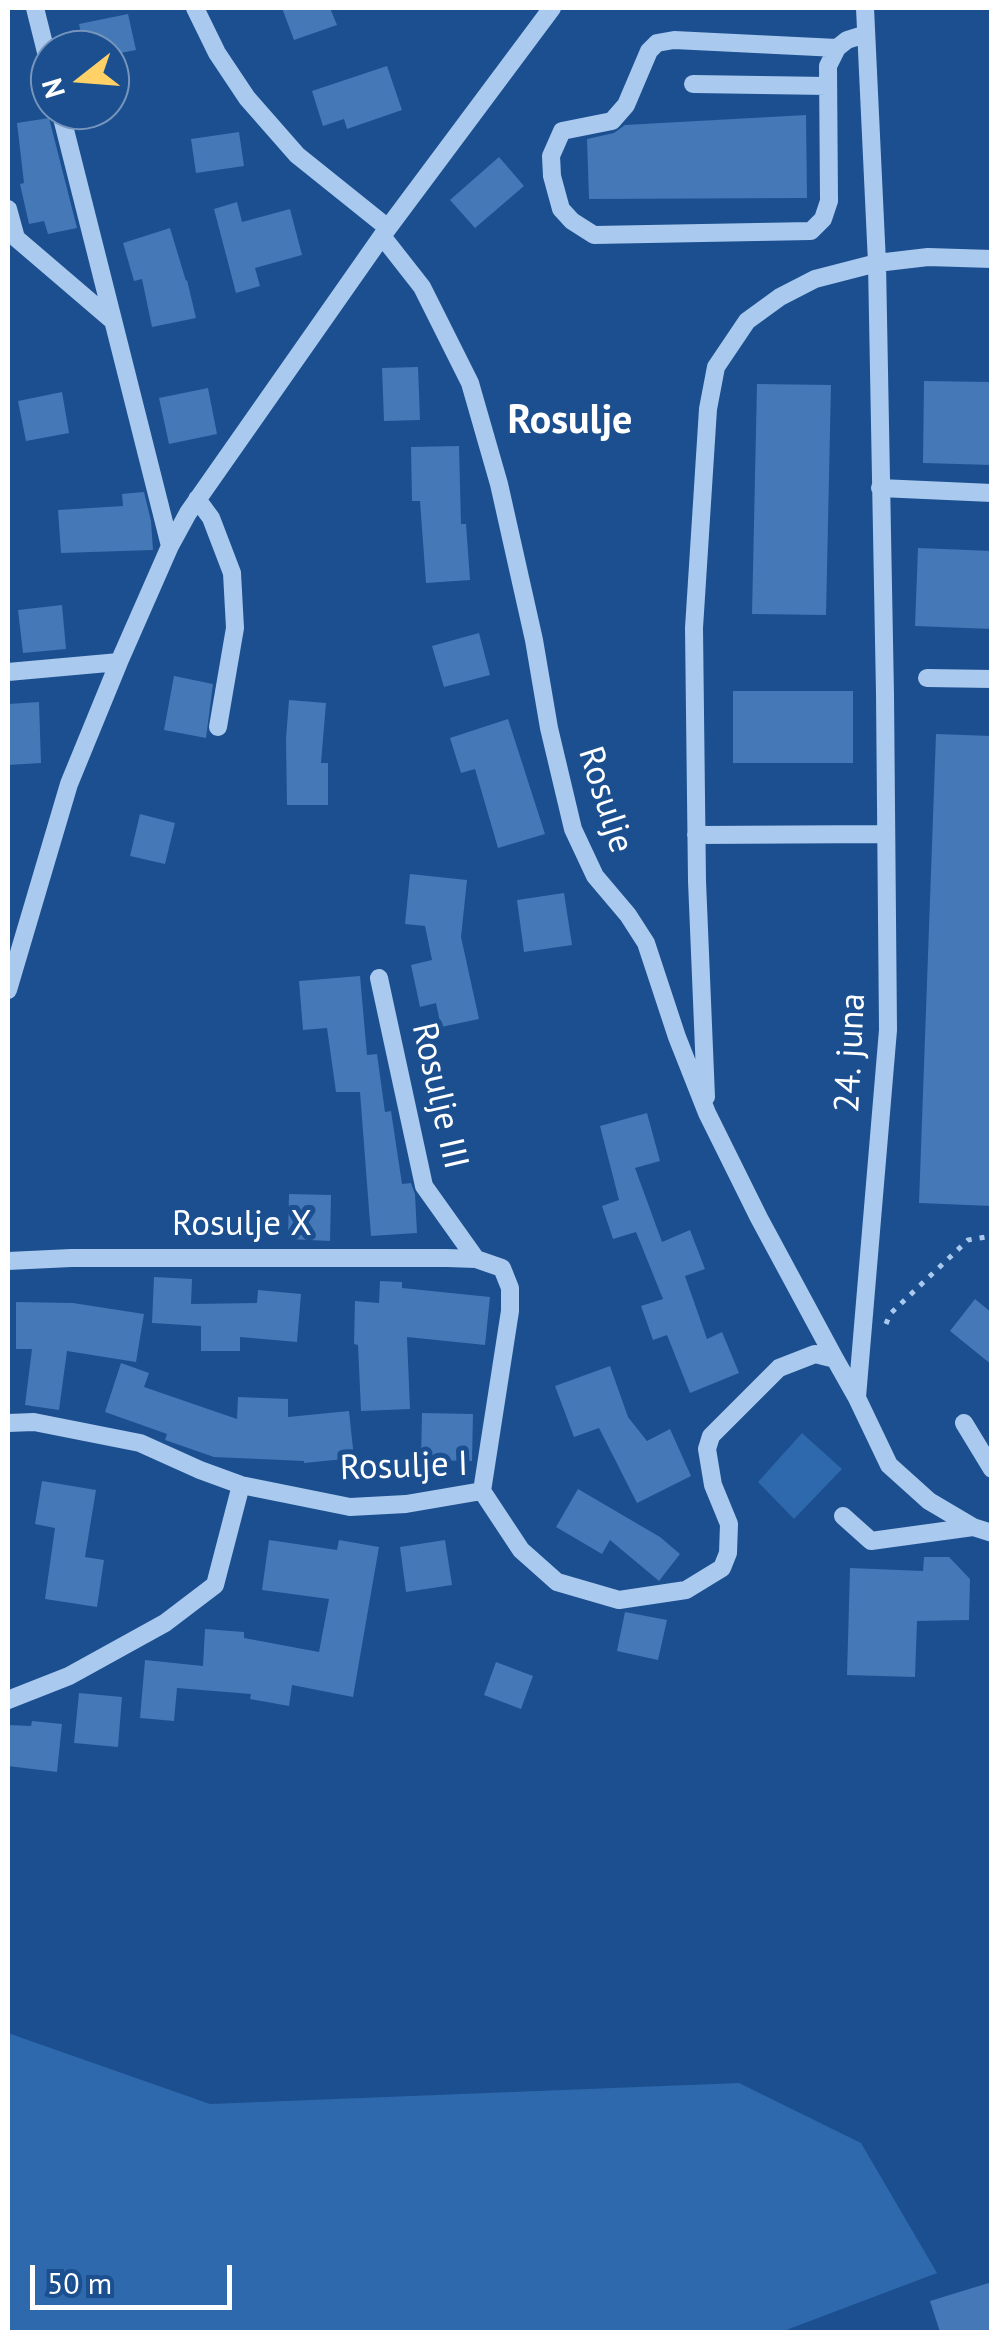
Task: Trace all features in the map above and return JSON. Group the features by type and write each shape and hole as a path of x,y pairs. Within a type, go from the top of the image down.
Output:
{"street":[{"name":"Rosulje","path":"195,8 217,54 247,98 298,155 385,232 422,287 470,383 499,484 573,830 595,876 646,943 677,1038 707,1112 835,1359"},
{"path":"8,990 69,784 170,546 197,499 385,232 552,8"},
{"name":"24. juna","path":"857,1398 888,1030 877,263 865,8"},
{"path":"838,48 674,40 657,43 649,50 626,104 612,122 562,131 551,156 560,209 594,235 810,230 824,219 829,202 828,66 847,40 866,34"},
{"path":"693,84 828,86"},
{"path":"65,130 170,546"},
{"path":"8,210 16,238 114,322"},
{"path":"707,1112 696,835 694,628 708,409 716,367 747,321 780,297 815,279 877,263 928,257 992,259"},
{"path":"880,488 992,493"},
{"path":"197,499 211,518 232,573 235,628 218,727"},
{"path":"8,672 118,662"},
{"path":"926,678 992,679"},
{"path":"696,835 886,834"},
{"name":"Rosulje III","path":"379,978 424,1186 476,1260 502,1268 510,1288 510,1311 482,1492"},
{"name":"Rosulje X","path":"8,1261 476,1260"},
{"name":"Rosulje I","path":"8,1423 34,1422 140,1442 241,1485 350,1508 482,1492 521,1550 557,1582 619,1600 686,1590 722,1568 728,1553 728,1524 713,1485 707,1449 711,1436 780,1368 815,1354 835,1359"},
{"path":"835,1359 889,1465 929,1501 982,1530"},
{"path":"964,1423 992,1469"},
{"path":"8,1700 69,1676 165,1623 216,1586 241,1485"},
{"path":"843,1516 871,1541 982,1530"}],"path":[{"path":"884,1331 890,1314 968,1240 992,1236"}],"shaded area":[{"path":"802,1433 842,1469 794,1519 758,1482"},
{"path":"8,2033 210,2104 739,2083 861,2143 937,2273 781,2332 8,2332"}],"building":[{"path":"282,8 330,8 337,25 294,40"},
{"path":"128,14 136,50 130,51 130,30 80,30 79,24"},
{"path":"387,66 402,110 347,129 344,119 323,126 312,91"},
{"path":"806,115 807,198 589,199 587,139 614,133 625,125"},
{"path":"30,121 30,130 52,130 77,228 48,234 44,221 29,224 20,184 24,183 17,123"},
{"path":"239,132 244,166 196,173 191,139"},
{"path":"499,157 524,186 475,228 450,200"},
{"path":"237,202 242,222 290,209 302,255 255,268 260,286 236,293 214,209"},
{"path":"170,228 196,318 152,327 142,279 134,281 123,243"},
{"path":"418,367 420,420 384,421 382,368"},
{"path":"924,381 992,382 992,465 923,463"},
{"path":"757,384 831,385 826,615 752,614"},
{"path":"208,388 217,434 169,444 159,398"},
{"path":"62,392 69,433 26,441 18,401"},
{"path":"459,446 461,524 466,524 470,580 426,583 420,501 412,501 411,447"},
{"path":"144,492 153,550 61,553 58,510 123,506 122,494"},
{"path":"918,548 992,551 992,629 915,626"},
{"path":"62,605 66,649 23,653 18,610"},
{"path":"479,633 490,675 444,687 432,646"},
{"path":"174,676 213,684 206,738 164,730"},
{"path":"733,691 853,691 853,763 733,763"},
{"path":"289,700 326,703 321,763 328,763 328,805 287,805"},
{"path":"39,702 41,763 8,765 8,704"},
{"path":"508,719 545,834 498,848 475,769 461,773 450,738"},
{"path":"936,734 992,736 992,1206 919,1203"},
{"path":"140,814 175,823 165,864 130,856"},
{"path":"410,874 467,880 461,937 479,1019 441,1027 436,1003 420,1007 411,965 432,960 425,926 405,924"},
{"path":"564,893 572,945 524,952 517,900"},
{"path":"360,976 367,1055 377,1054 385,1112 391,1111 402,1184 411,1183 415,1194 417,1233 371,1236 360,1092 336,1092 327,1028 303,1030 299,981"},
{"path":"647,1113 660,1161 635,1168 662,1242 690,1230 705,1269 685,1276 707,1339 722,1332 739,1373 690,1393 667,1335 653,1340 641,1306 663,1299 636,1232 613,1239 602,1206 619,1200 600,1126"},
{"path":"289,1194 331,1195 330,1241 288,1239"},
{"path":"154,1277 192,1279 191,1304 257,1303 258,1290 301,1294 297,1342 240,1337 240,1351 201,1351 201,1326 152,1323"},
{"path":"380,1281 402,1282 402,1288 490,1297 485,1345 407,1337 410,1409 361,1411 358,1345 354,1344 355,1301 379,1303"},
{"path":"975,1299 992,1313 992,1365 950,1331"},
{"path":"16,1302 73,1303 144,1314 136,1362 67,1351 59,1410 25,1405 32,1349 16,1349"},
{"path":"121,1363 149,1373 144,1387 237,1419 238,1397 288,1399 288,1417 349,1411 354,1458 304,1463 214,1457 165,1440 167,1434 105,1412"},
{"path":"610,1366 628,1417 647,1441 670,1429 691,1476 637,1503 599,1428 574,1437 555,1386"},
{"path":"422,1413 473,1414 472,1461 421,1460"},
{"path":"42,1481 96,1490 85,1557 104,1560 97,1607 45,1599 55,1528 35,1524"},
{"path":"578,1489 660,1537 680,1554 659,1581 610,1540 602,1554 556,1527"},
{"path":"269,1540 337,1550 339,1540 379,1547 353,1697 292,1685 289,1706 250,1699 251,1694 177,1688 174,1721 140,1718 145,1660 203,1666 205,1629 244,1632 244,1638 319,1652 329,1599 262,1590"},
{"path":"445,1540 452,1585 406,1592 400,1547"},
{"path":"924,1557 949,1557 970,1579 969,1620 917,1621 915,1677 847,1675 850,1568 923,1571"},
{"path":"625,1612 667,1620 658,1660 617,1651"},
{"path":"496,1662 533,1676 521,1709 484,1695"},
{"path":"79,1693 122,1697 118,1747 74,1743"},
{"path":"32,1721 62,1724 57,1772 8,1766 8,1725 31,1726"},
{"path":"992,2282 992,2332 940,2332 930,2301"}],"district":[{"name":"Rosulje","path":"570,422"}]}
